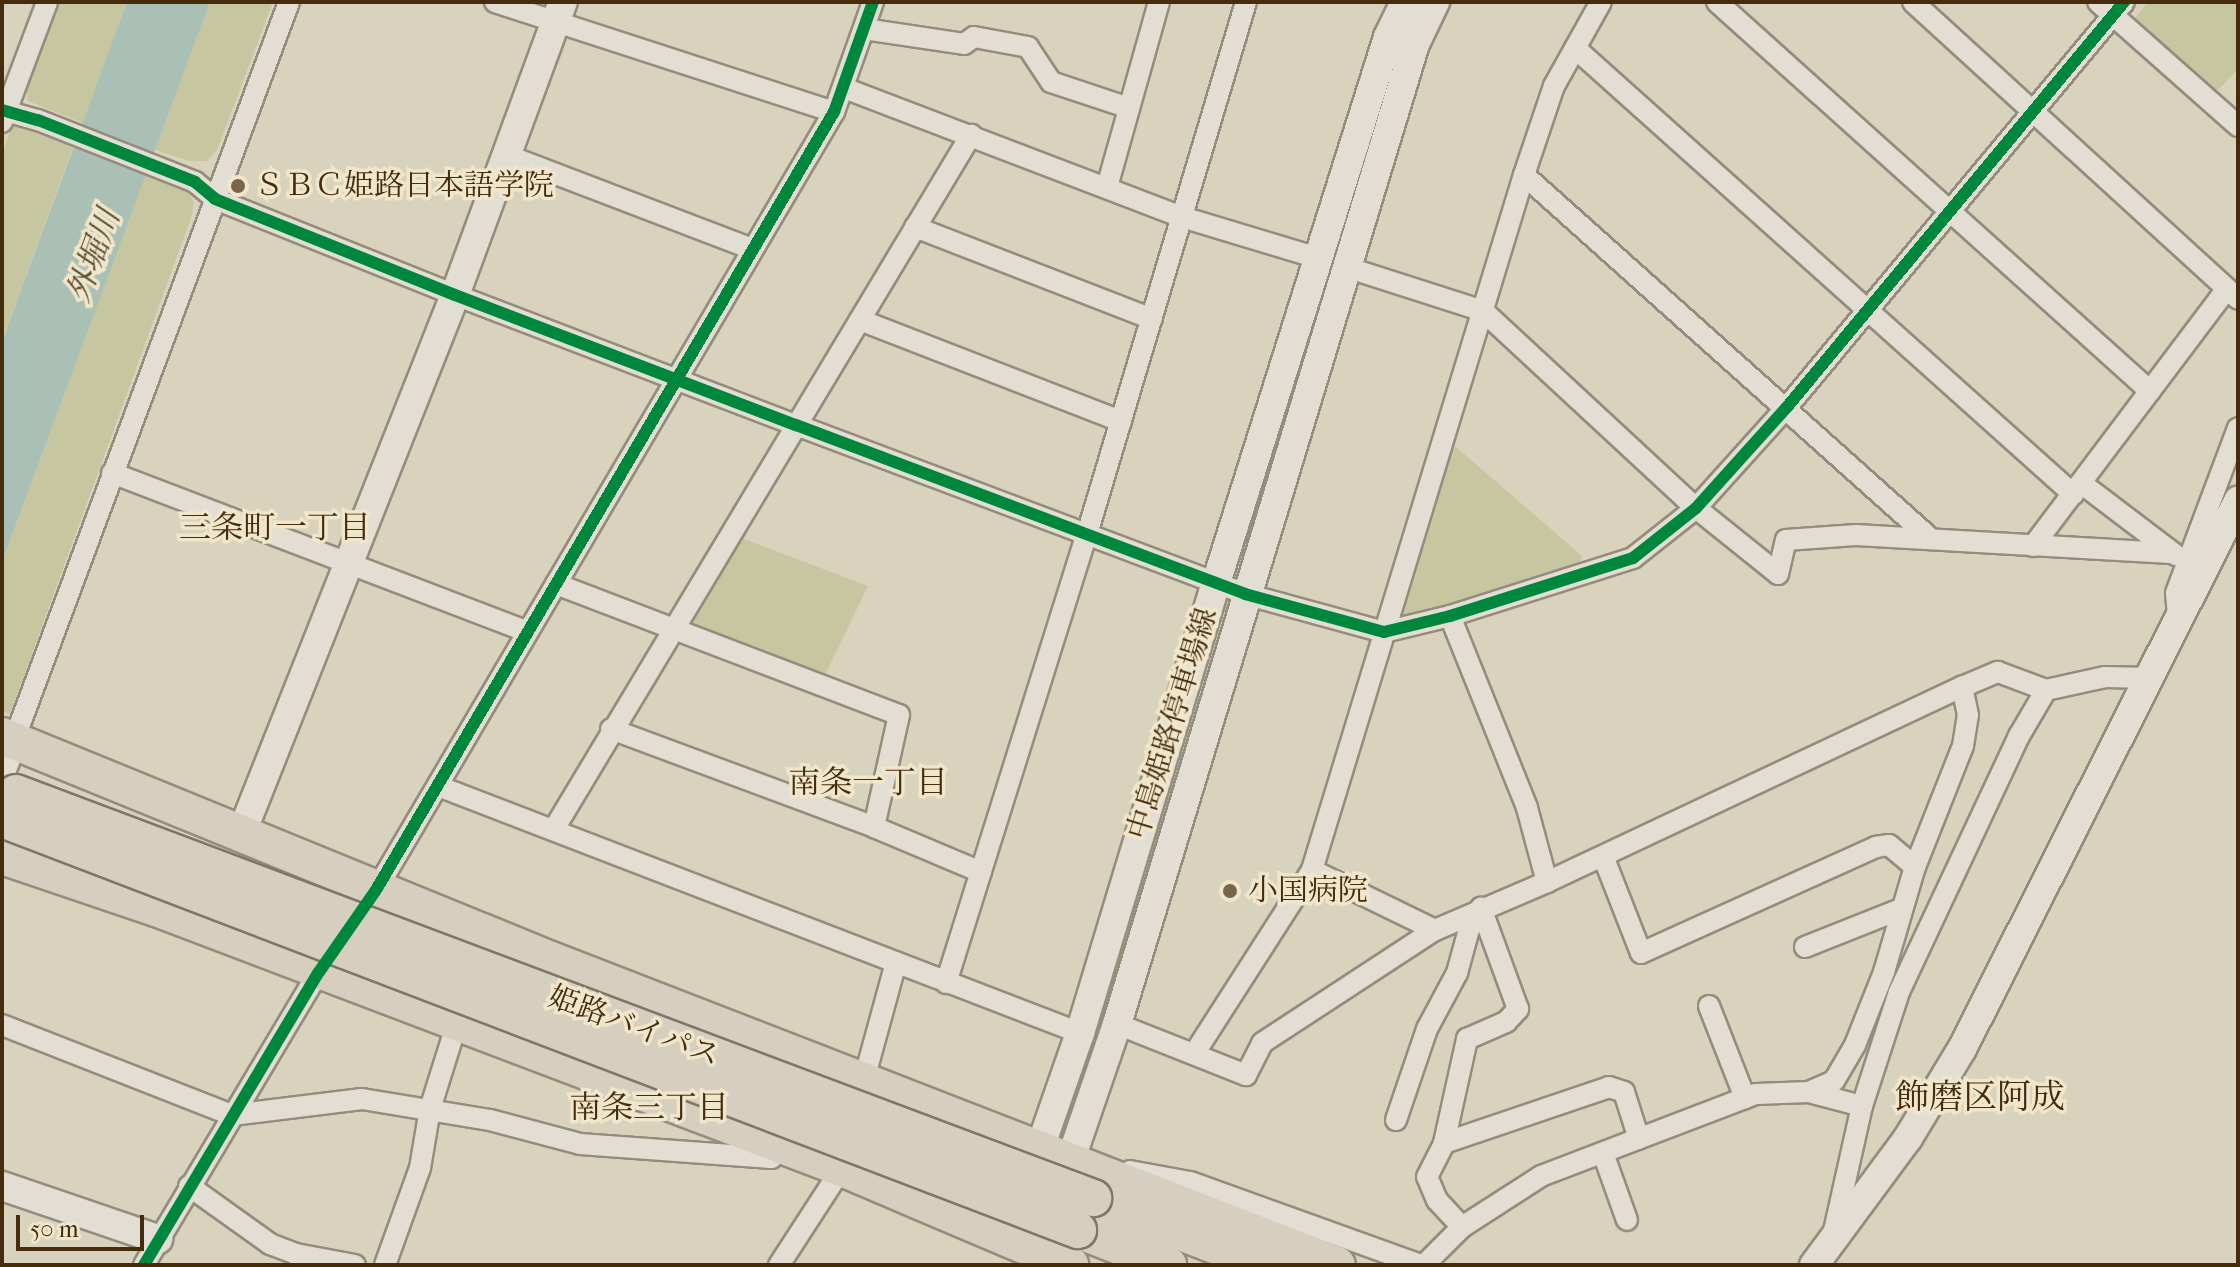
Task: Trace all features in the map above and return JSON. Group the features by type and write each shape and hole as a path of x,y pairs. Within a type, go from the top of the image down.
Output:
{"highway":[{"path":"6,775 242,832 376,890 863,1083 1337,1265"},
{"name":"姫路バイパス","path":"6,775 113,863 1168,1265"},
{"name":"姫路バイパス","path":"6,775 1266,1265"},
{"path":"2,832 113,863"},
{"path":"2,856 156,908 842,1168 1036,1259"}],"main road":[{"name":"中島姫路停車場線","path":"1036,1259 1080,1033 1318,258 1388,37 1405,2"},
{"name":"中島姫路停車場線","path":"1055,1155 1117,1024 1245,594 1415,44 1435,2"},
{"path":"242,832 455,295 559,12"},
{"path":"1814,1265 1908,1138 1962,1049 2238,501"},
{"path":"2,1186 158,1239"}],"street":[{"path":"47,2 3,115 38,120 195,182 215,199 455,295 1245,594 1384,632 1450,616 1633,558 1696,508 1787,407 2034,112 2112,7 2238,126"},
{"path":"6,775 112,473 289,2"},
{"path":"495,2 559,12 834,112"},
{"path":"376,890 834,112 873,2"},
{"path":"1107,187 1159,2"},
{"path":"946,983 1087,534 1246,2"},
{"path":"1194,1054 1312,870 1524,175 1554,86 1601,2"},
{"path":"1717,2 2150,391"},
{"path":"1913,2 2232,294 2150,391 2033,546"},
{"path":"864,29 964,44 974,37 1028,47 1051,82 1129,108"},
{"path":"1575,48 1868,310 2077,488 2179,556"},
{"path":"844,88 1182,217 1318,258"},
{"path":"554,829 671,629 971,135"},
{"path":"506,155 752,249"},
{"path":"1524,175 1931,539"},
{"path":"915,227 1152,319"},
{"path":"1346,267 1483,311 1696,508 1778,574 1786,540 1856,535 2179,556"},
{"path":"860,320 1121,421"},
{"path":"2178,616 2179,556 2238,428"},
{"path":"112,473 528,632"},
{"path":"556,584 899,715 874,827"},
{"path":"1450,616 1527,808 1547,882"},
{"path":"1117,1024 1246,1075 1262,1043 1435,930 1547,882 1962,687 1998,672 2046,690 2105,677 2148,678"},
{"path":"1809,1092 1834,1081 1855,1045 1884,972 1915,867 1963,746 1968,715 1962,687"},
{"path":"1832,1237 1862,1106 1905,978 2019,736 2046,690"},
{"path":"611,729 874,827 981,872"},
{"path":"438,786 1080,1033"},
{"path":"1603,856 1641,953 1876,847 1889,845 1915,867"},
{"path":"1312,870 1435,930"},
{"path":"1396,1120 1427,1029 1457,973 1469,929 1481,908"},
{"path":"1462,1227 1437,1200 1427,1177 1444,1143 1467,1039 1506,1022 1518,1009 1481,908"},
{"path":"1805,947 1903,908"},
{"path":"863,1083 896,962"},
{"path":"144,1265 319,972"},
{"path":"1707,1017 1745,1098"},
{"path":"385,1265 420,1168 430,1109 457,1023"},
{"path":"2,1025 232,1115 362,1099 490,1120 580,1144 771,1158 779,1145"},
{"path":"1444,1143 1609,1087 1624,1092 1639,1139"},
{"path":"1055,1155 1190,1182 1422,1265 1462,1227 1541,1176 1756,1094 1809,1092 1862,1106"},
{"path":"1603,1153 1627,1220"},
{"path":"779,1265 842,1168"},
{"path":"189,1186 270,1244 296,1254 355,1265"}],"green space":[{"path":"58,2 127,2 83,123 28,101 26,90"},
{"path":"210,2 273,2 217,150 207,161 190,161 155,150"},
{"path":"2148,2 2238,2 2238,69 2214,94 2134,19"},
{"path":"28,123 75,141 2,342 2,154 13,124"},
{"path":"148,168 179,182 194,201 191,218 10,714 2,711 2,562"},
{"path":"1456,447 1582,556 1581,564 1404,618 1396,614 1446,450"},
{"path":"744,539 868,586 825,675 692,627 687,616 733,543"}],"water":[{"name":"外堀川","path":"127,2 210,2 2,562 2,342"}],"cycle path":[{"path":"144,1265 319,972 376,890 834,112 873,2"},
{"path":"2,110 38,120 195,182 215,199 455,295 796,425 1245,594 1384,632 1450,616 1633,558 1696,508 1787,407 2124,2"}],"place":[{"name":"ＳＢＣ姫路日本語学院","path":"238,186"},
{"name":"小国病院","path":"1230,891"}],"district":[{"name":"三条町一丁目","path":"275,528"},
{"name":"南条一丁目","path":"868,783"},
{"name":"飾磨区阿成","path":"1980,1098"},
{"name":"南条三丁目","path":"649,1108"}]}
